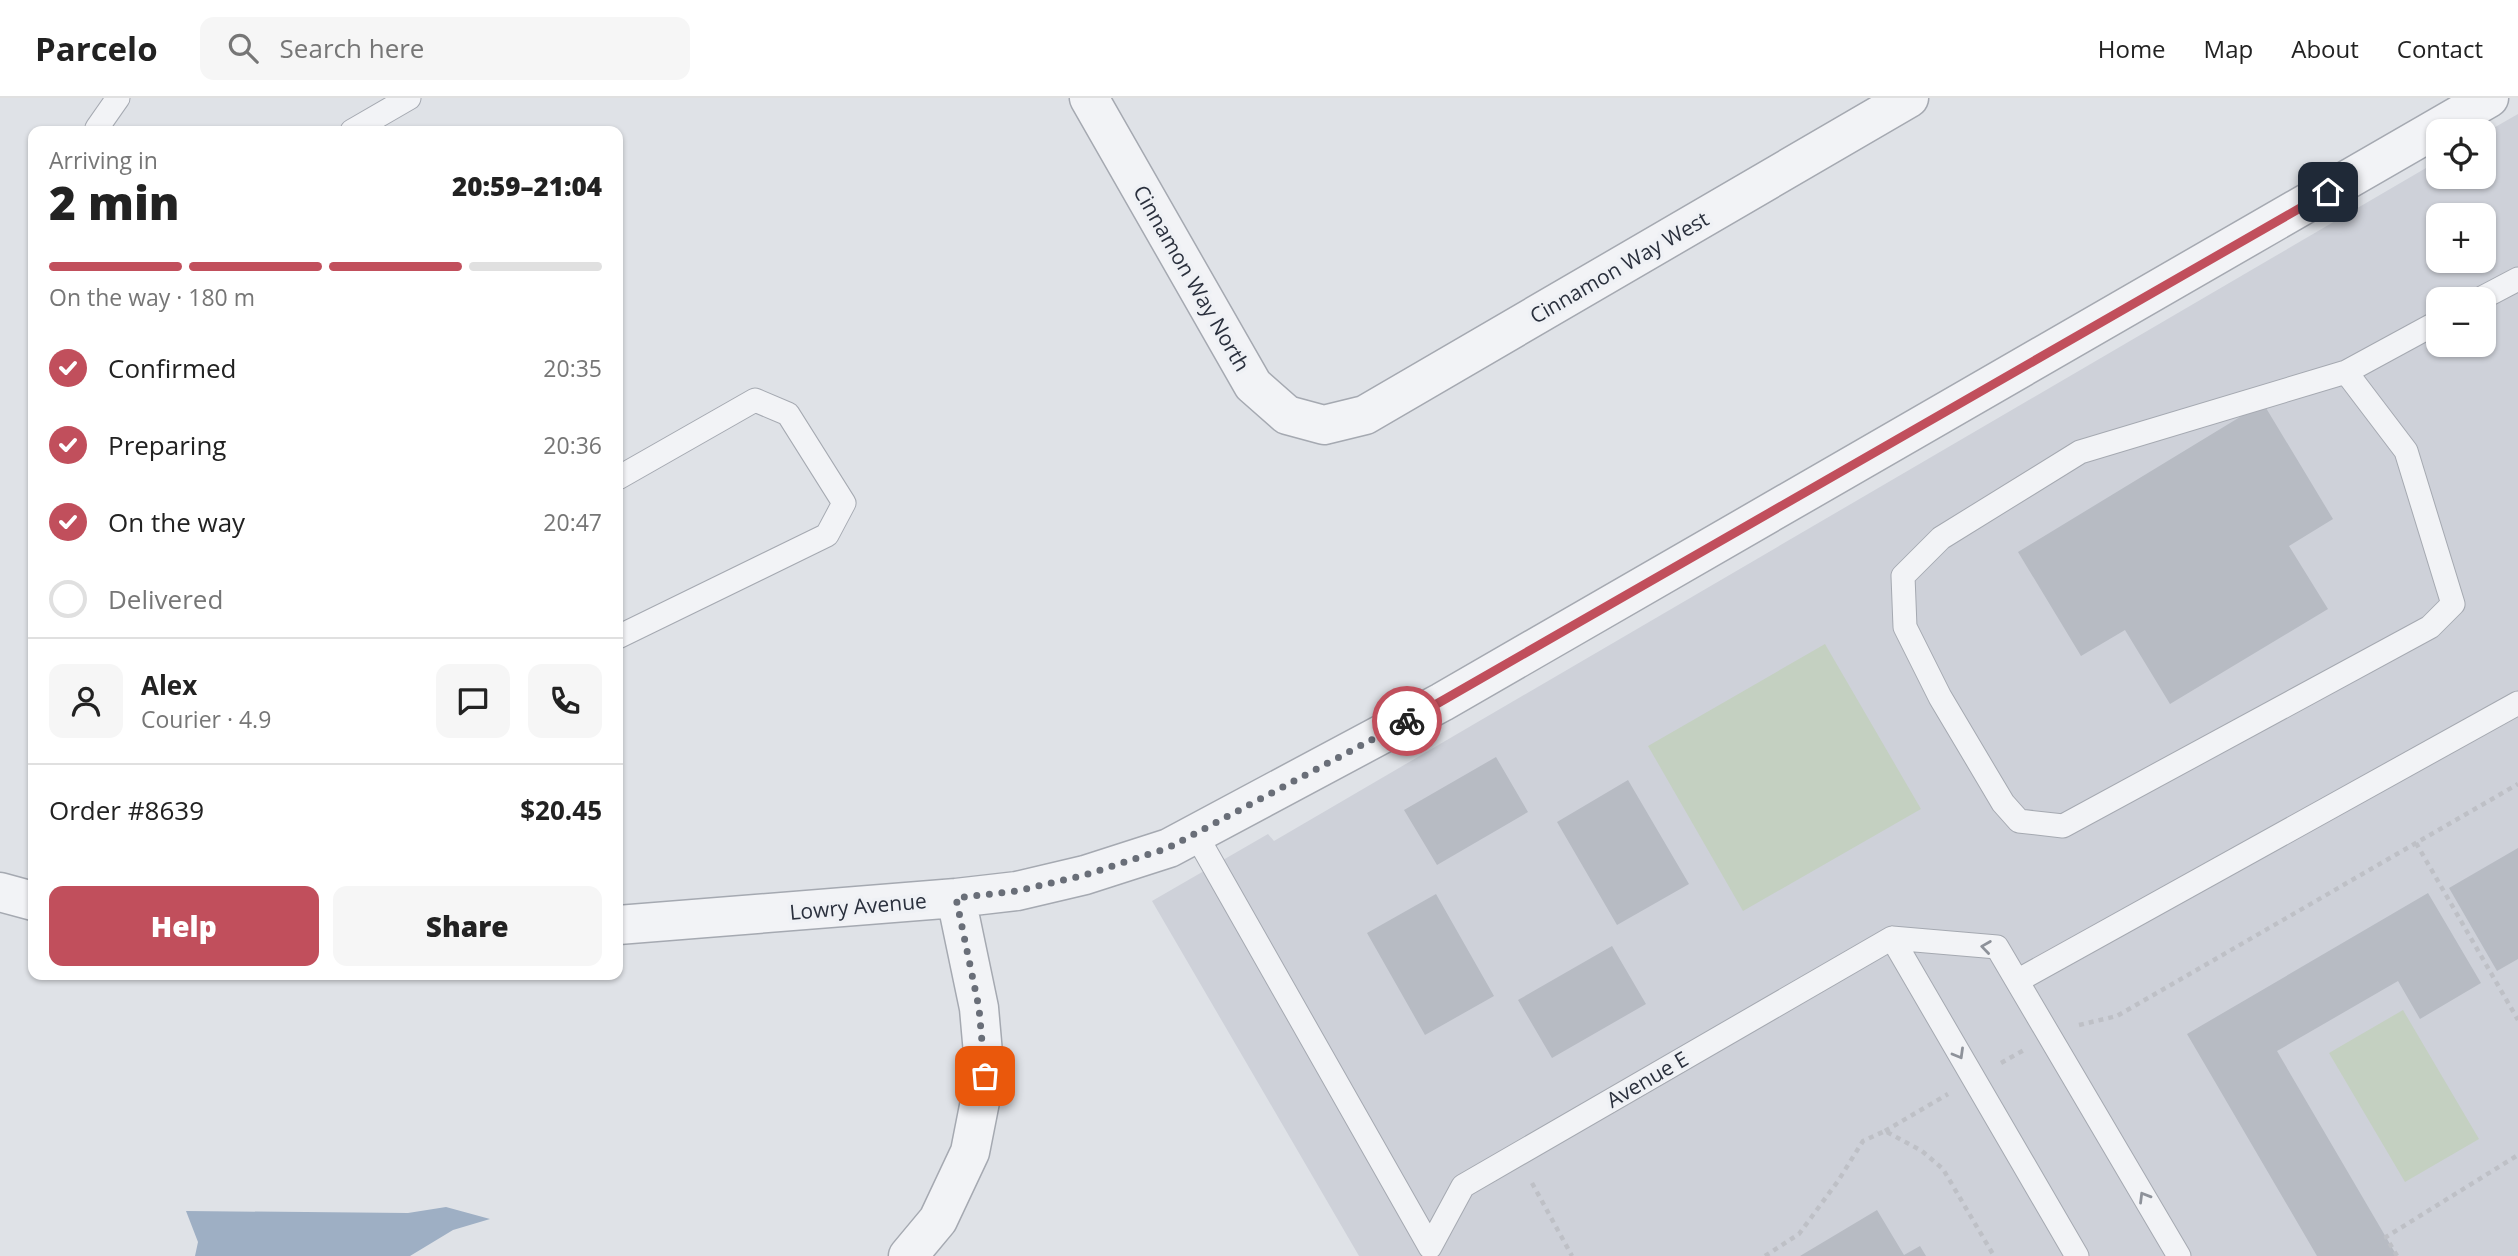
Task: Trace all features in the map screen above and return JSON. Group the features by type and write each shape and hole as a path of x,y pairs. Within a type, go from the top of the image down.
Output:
{"street":[{"name":"Cinnamon Way North","path":"1089,98 1253,386 1287,415 1324,425"},
{"name":"Cinnamon Way West","path":"1324,425 1365,415 1909,98"},
{"name":"Lowry Avenue","path":"623,925 1017,891 1085,875 1168,848 1516,660 2489,98"},
{"path":"0,892 28,900"},
{"path":"908,1256 937,1220 970,1153 985,1076 979,1008 956,898"}],"lane":[{"path":"98,126 118,98"},
{"path":"361,126 409,98"},
{"path":"2496,291 2518,279"},
{"path":"2346,372 2406,451 2453,604 2430,627 2063,826 2019,821 2003,803 1940,697 1905,627 1903,576 1941,538 2080,452 2346,372 2426,329"},
{"path":"623,475 755,400 788,414 844,503 827,535 623,635"},
{"path":"2017,981 2518,703"},
{"path":"1195,833 1423,1252"},
{"path":"1892,939 1997,947 2179,1256"},
{"path":"1892,939 2077,1256"},
{"name":"Avenue E","path":"1423,1252 1462,1186 1892,939"}],"path":[{"path":"1765,1256 1799,1234 1863,1141 2065,1029 2117,1016 2518,784"},
{"path":"2416,843 2518,1020"},
{"path":"1885,1131 1922,1151 1943,1169 1994,1256"},
{"path":"1516,1155 1572,1256"},
{"path":"2396,1256 2386,1237 2518,1155"}],"shaded area":[{"path":"2518,114 2518,1256 1359,1256 1152,901 1268,834 1274,841 2426,168 2426,189 2496,189 2496,127"}],"green space":[{"path":"1825,644 1921,809 1743,911 1648,746"},
{"path":"2403,1010 2479,1139 2405,1182 2329,1053"}],"water":[{"path":"446,1207 490,1219 453,1230 410,1256 195,1256 198,1242 186,1211 408,1213"}],"building":[{"path":"2263,403 2333,519 2289,546 2328,609 2170,704 2125,630 2081,656 2018,552"},
{"path":"1496,757 1528,812 1437,865 1404,810"},
{"path":"1628,780 1689,884 1617,925 1557,822"},
{"path":"2518,848 2518,959 2497,971 2449,888"},
{"path":"2428,893 2481,983 2420,1019 2398,981 2277,1051 2397,1256 2317,1256 2187,1034"},
{"path":"1436,894 1494,996 1425,1035 1367,933"},
{"path":"1612,946 1646,1004 1552,1058 1518,1000"},
{"path":"1877,1210 1904,1255 1920,1246 1926,1256 1800,1256"}],"way so far":[{"path":"985,1076 979,1008 956,898 1017,891 1085,875 1168,848 1407,721"}],"route":[{"path":"1407,721 2328,192"}]}
